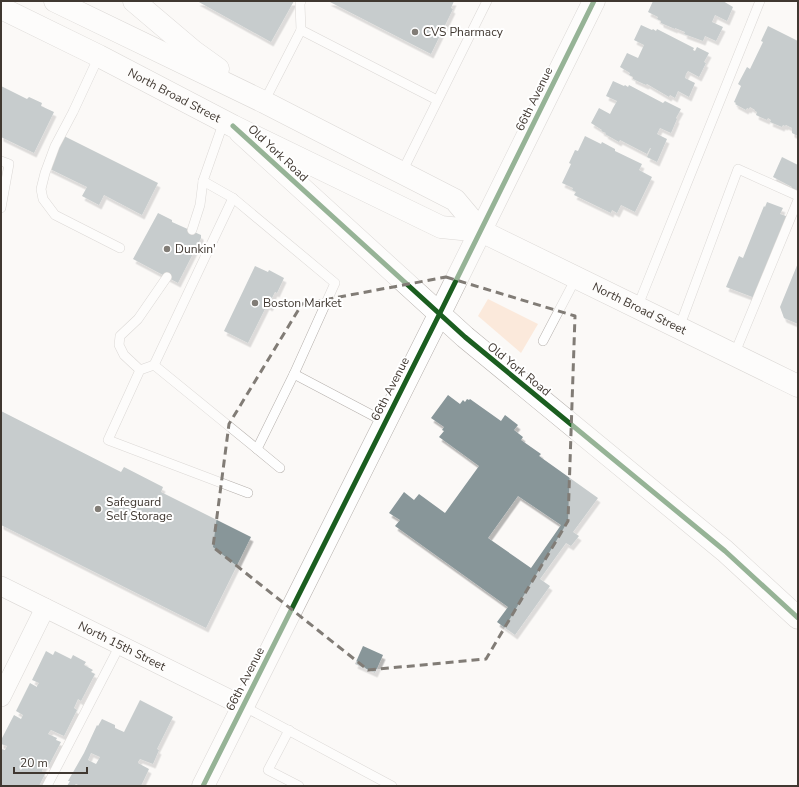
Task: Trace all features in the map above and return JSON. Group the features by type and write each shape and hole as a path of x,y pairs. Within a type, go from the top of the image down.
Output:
{"street":[{"path":"134,1 193,51 264,102"},
{"name":"66th Avenue","path":"203,786 481,231 591,2"},
{"path":"63,3 99,56"},
{"name":"North Broad Street","path":"63,3 264,102 455,200 481,231"},
{"name":"North Broad Street","path":"1,8 99,56 229,124 441,227 481,231 798,386"},
{"name":"Old York Road","path":"229,124 439,315 725,551 798,618"},
{"name":"North 15th Street","path":"1,586 243,706"},
{"path":"1,697 45,608"}],"lane":[{"path":"264,102 301,30 301,1"},
{"path":"402,172 487,1"},
{"path":"637,308 760,1"},
{"path":"301,30 437,100"},
{"path":"99,56 73,112 55,146 41,189 43,199 55,216 120,248"},
{"path":"192,230 200,205 203,181 229,124"},
{"path":"1,161 9,164 1,208"},
{"path":"679,328 738,169 798,196"},
{"path":"203,181 233,198 335,283 294,374 257,450"},
{"path":"233,198 154,365 140,370 108,440 248,493"},
{"path":"734,354 798,200"},
{"path":"140,370 124,355 119,345 120,336 138,319 167,277"},
{"path":"542,341 576,278"},
{"path":"154,365 280,468"},
{"path":"294,374 385,422"},
{"path":"47,786 120,645"},
{"path":"243,706 392,786"},
{"path":"289,730 268,770 300,786"}],"highlighted area":[{"path":"446,277 575,316 568,521 486,659 368,670 213,547 229,424 302,304"}],"shaded area":[{"path":"488,299 538,324 521,353 478,316"}],"building":[{"path":"197,1 294,1 271,42"},
{"name":"CVS Pharmacy","path":"328,1 454,1 451,8 453,9 431,54"},
{"path":"653,1 723,1 733,7 727,21 715,15 712,22 723,27 716,41 705,36 703,41 661,23 661,21 657,19 658,17 648,12"},
{"path":"641,25 656,31 657,29 694,48 693,50 695,51 697,47 709,53 699,77 688,71 686,74 685,78 695,83 689,97 678,91 675,98 670,95 669,97 647,84 646,85 633,79 633,77 629,75 630,73 620,67 627,53 638,58 644,45 634,40"},
{"path":"768,26 798,41 798,136 792,133 792,128 786,125 783,125 782,127 770,122 771,120 768,118 767,120 756,115 757,112 750,107 746,110 734,102 741,86 738,84 747,67 750,69 763,42 761,41"},
{"path":"613,81 628,87 629,85 663,103 665,101 681,109 671,133 660,128 657,134 667,139 657,162 647,157 651,148 647,154 620,140 619,142 605,134 606,133 591,123 599,108 610,114 617,101 606,96"},
{"path":"1,86 27,99 29,97 42,103 41,106 54,112 34,153 1,137"},
{"path":"64,136 158,183 142,215 104,195 99,205 82,196 87,187 48,168"},
{"path":"585,136 601,144 602,142 615,149 615,151 642,164 639,170 652,177 635,212 621,205 617,213 612,210 611,213 574,195 576,192 572,190 573,188 562,183 571,164 569,163 575,150 578,151"},
{"path":"782,157 798,165 798,193 791,190 792,187 773,177"},
{"path":"767,202 783,208 780,214 789,217 755,298 726,287 739,256 743,258"},
{"name":"Dunkin'","path":"158,213 172,220 172,222 201,235 201,238 178,283 133,259"},
{"path":"798,263 798,324 784,318 780,307"},
{"name":"Boston Market","path":"255,266 268,272 269,270 284,278 277,293 275,292 271,300 273,301 270,307 267,305 248,343 224,331"},
{"path":"448,395 460,404 463,400 465,402 467,399 470,399 501,421 505,415 518,425 514,430 523,437 521,440 541,454 539,456 598,498 573,532 579,536 571,546 566,543 540,579 550,586 515,635 497,622 508,607 395,526 400,520 389,513 404,492 414,500 419,494 445,513 479,466 439,437 444,431 442,430 444,427 431,418","holes":["518,496 561,525 531,568 488,538"]},
{"name":"Safeguard Self Storage","path":"1,411 121,472 124,467 163,487 161,492 251,537 206,628 1,525"},
{"path":"363,646 383,655 375,673 355,664"},
{"path":"46,651 53,655 55,651 71,659 73,655 86,662 84,665 93,670 91,672 95,674 81,701 78,699 74,708 77,710 64,736 51,730 48,734 57,738 56,740 61,742 49,765 46,763 43,768 42,771 45,774 39,786 1,786 1,749 5,750 7,746 1,744 1,740 14,715 21,719 23,715 16,711 30,683 37,687 39,683 32,680"},
{"path":"140,700 173,717 157,749 159,750 153,764 140,759 138,762 149,769 141,786 80,786 76,784 74,786 67,786 70,781 68,781 84,753 97,725 98,726 102,719 115,725 115,728 124,732","holes":["91,753 100,757 96,764 88,760"]}],"cycle path":[{"path":"203,786 439,315 594,1"},
{"path":"233,126 465,337 725,551 798,618"}],"place":[{"name":"CVS Pharmacy","path":"415,32"},
{"name":"Dunkin'","path":"167,249"},
{"name":"Boston Market","path":"255,303"},
{"name":"Safeguard Self Storage","path":"98,509"}]}
